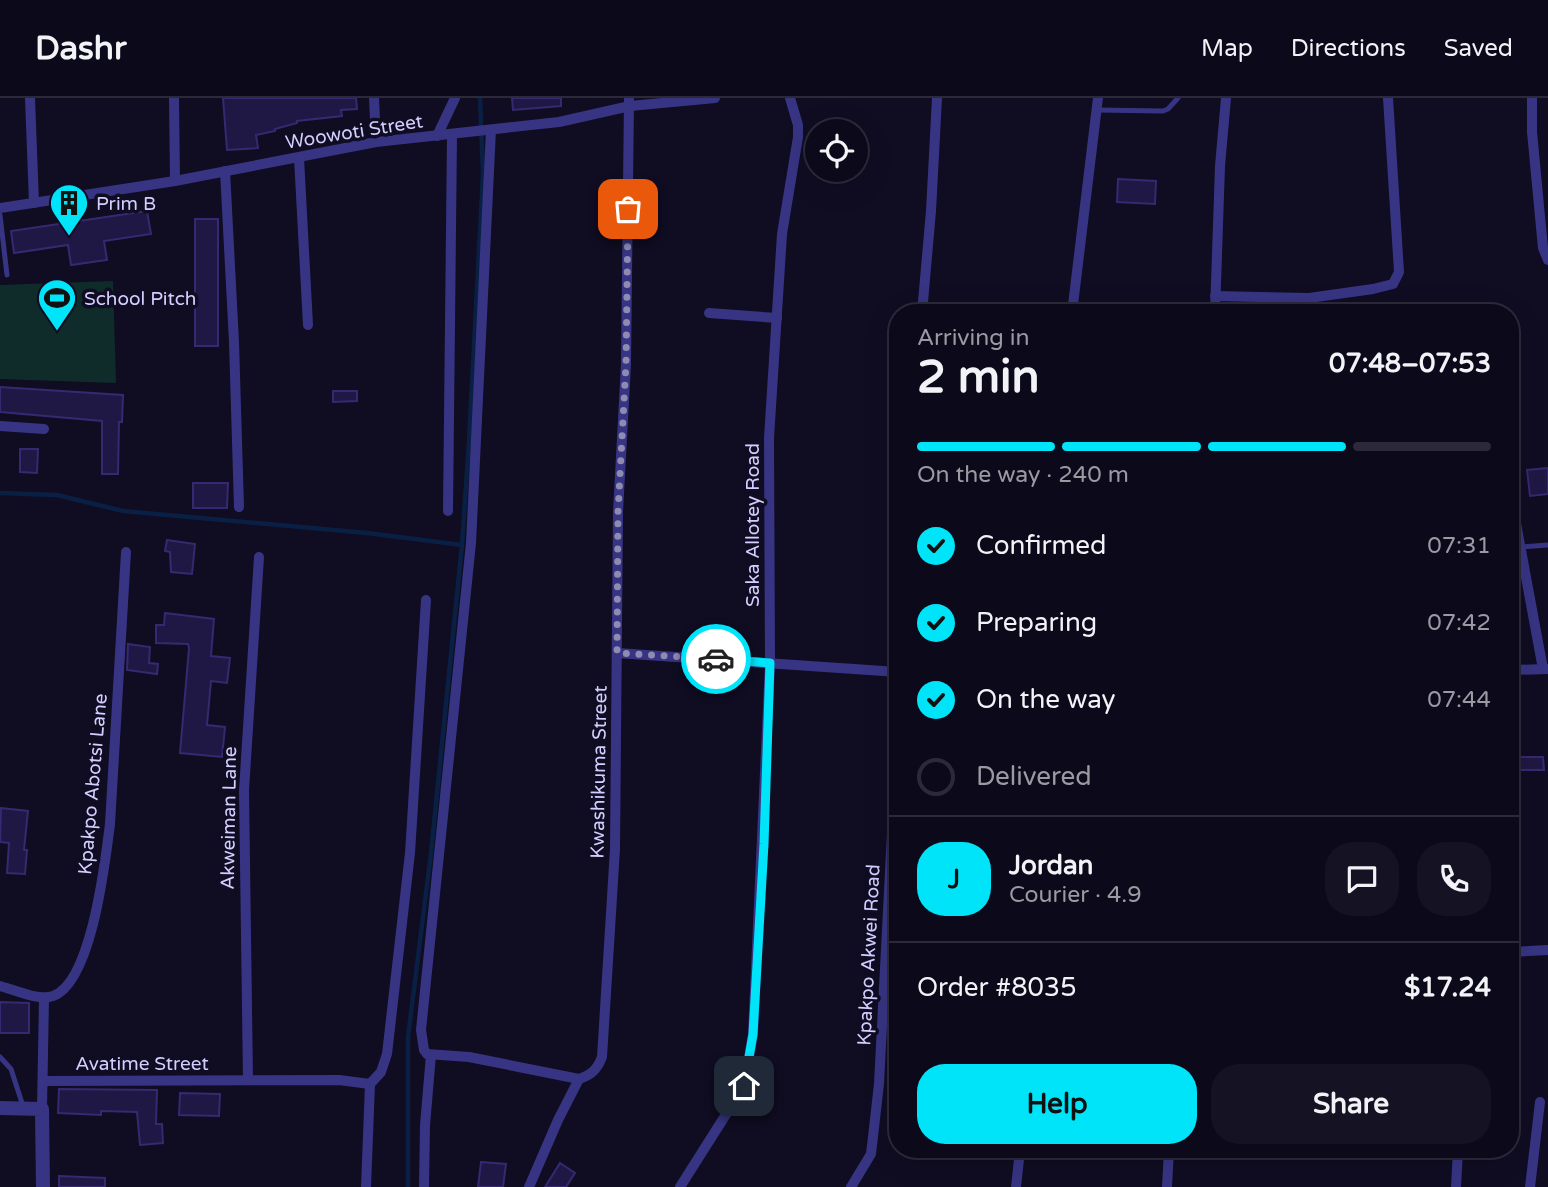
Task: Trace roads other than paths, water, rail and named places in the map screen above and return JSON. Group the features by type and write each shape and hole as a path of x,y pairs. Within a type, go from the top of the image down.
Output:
{"street":[{"path":"30,98 34,203"},
{"path":"174,98 175,181"},
{"path":"374,98 376,142"},
{"path":"437,136 455,98"},
{"name":"Woowoti Street","path":"0,208 175,181 376,142 558,122 629,102 715,98"},
{"name":"Saka Allotey Road","path":"680,1187 744,1086 753,1034 770,663 769,438 783,226 798,137 798,125 790,98"},
{"path":"923,304 937,98"},
{"path":"1073,304 1098,98"},
{"path":"1215,304 1220,166 1226,98"},
{"path":"1215,296 1309,298 1393,284 1399,272 1388,98"},
{"path":"1532,98 1532,132 1543,248 1548,260"},
{"name":"Kwashikuma Street","path":"529,1187 573,1078 590,1075 598,1067 602,1057 615,849 618,512 626,364 629,102"},
{"path":"487,130 471,543 421,1030 424,1050 430,1055 469,1057 573,1078"},
{"path":"448,511 452,135"},
{"path":"299,158 308,325"},
{"path":"225,170 239,508"},
{"path":"1309,298 1309,304"},
{"path":"709,313 777,318"},
{"path":"0,426 44,429"},
{"path":"1519,537 1546,669 1519,670"},
{"name":"Kpakpo Abotsi Lane","path":"44,998 63,991 79,965 90,936 104,869 110,824 126,552"},
{"name":"Akweiman Lane","path":"248,1080 244,790 259,557"},
{"path":"366,1187 370,1084 385,1064 410,853 426,600"},
{"path":"617,653 889,671"},
{"name":"Kpakpo Akwei Road","path":"851,1187 867,1162 874,1143 889,891"},
{"path":"1519,952 1548,950"},
{"path":"0,986 44,998 43,1187"},
{"path":"424,1187 430,1055"},
{"name":"Avatime Street","path":"43,1080 339,1080 370,1084"},
{"path":"1530,1187 1540,1102"},
{"path":"0,1108 42,1109"},
{"path":"1016,1187 1019,1158"},
{"path":"1167,1187 1169,1158"},
{"path":"1456,1187 1458,1158"}],"lane":[{"path":"1097,110 1163,111 1178,98"},
{"path":"0,215 7,275"},
{"path":"1521,547 1548,545"},
{"path":"0,1056 11,1069 24,1108"}],"waterway":[{"path":"408,1187 408,1037 431,853 462,545 469,441 483,174 480,98"},
{"path":"0,493 57,495 123,511 367,533 462,545"}],"place":[{"name":"Prim B","path":"69,237"},
{"name":"School Pitch","path":"57,332"}]}
